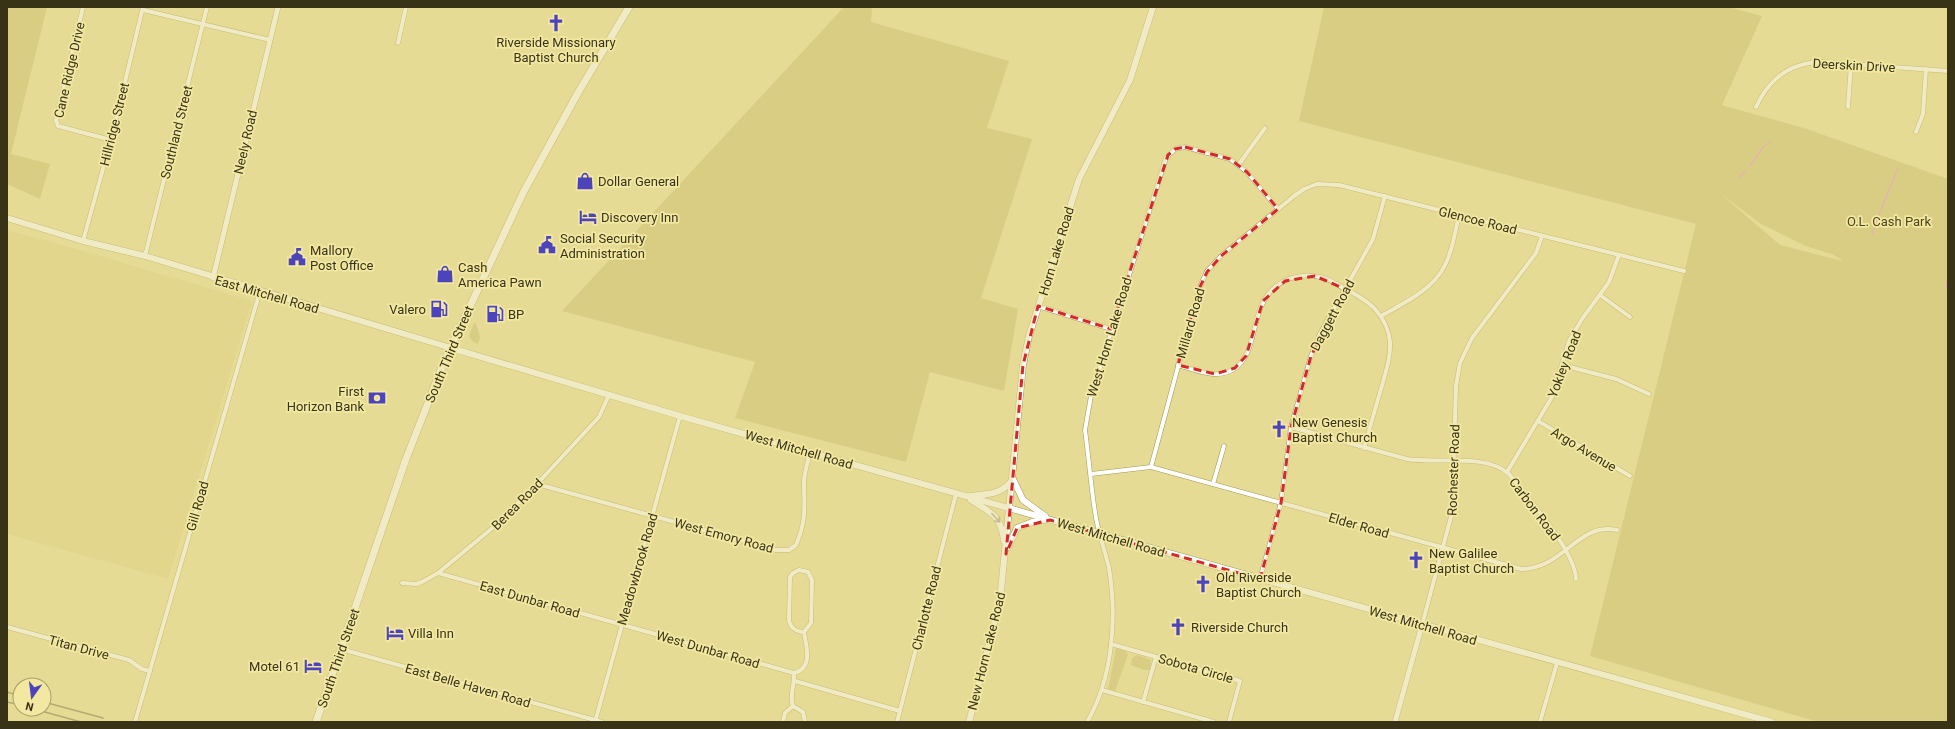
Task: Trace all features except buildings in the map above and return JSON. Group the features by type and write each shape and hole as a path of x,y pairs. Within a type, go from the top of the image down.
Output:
{"highway":[{"name":"South Third Street","path":"316,722 406,459 444,362 524,191 579,91 629,7"}],"main road":[{"name":"Horn Lake Road","path":"1010,508 1023,365 1038,306 1079,178 1130,80 1153,7"},
{"name":"East Mitchell Road","path":"7,218 83,241 145,256 213,278 451,348"},
{"name":"West Mitchell Road","path":"451,348 680,416 1557,662 1749,719 1772,722"},
{"path":"964,496 995,494 1007,486 1013,479 1022,500 1050,520"},
{"path":"964,496 996,517 1003,527 1006,554"},
{"name":"New Horn Lake Road","path":"969,722 1000,601 1010,508"},
{"path":"1006,554 1017,528 1032,522 1050,520"}],"street":[{"name":"Cane Ridge Drive","path":"83,7 56,120 58,126 111,140"},
{"name":"Southland Street","path":"145,256 207,7"},
{"name":"Neely Road","path":"213,278 278,7"},
{"path":"398,43 406,7"},
{"name":"Hillridge Street","path":"83,241 111,140 143,8"},
{"path":"143,8 270,40"},
{"name":"Deerskin Drive","path":"1756,107 1770,84 1780,75 1794,67 1814,62 1948,71"},
{"path":"1848,107 1851,64"},
{"path":"1916,132 1923,114 1926,70"},
{"path":"1265,128 1239,164 1253,178 1278,209"},
{"name":"West Horn Lake Road","path":"1087,722 1102,690 1111,644 1110,584 1108,567 1099,534 1085,427 1087,412 1111,329 1164,162 1168,155 1175,149 1185,147 1195,148 1222,156 1239,164"},
{"name":"Glencoe Road","path":"1278,209 1304,189 1320,184 1339,185 1684,271"},
{"name":"Daggett Road","path":"1260,579 1281,503 1291,427 1315,344 1373,239 1385,196"},
{"name":"Millard Road","path":"1151,468 1199,289 1207,271 1220,256 1278,209"},
{"path":"1381,316 1425,289 1438,277 1448,257 1459,215"},
{"name":"Rochester Road","path":"1395,722 1452,513 1456,386 1462,357 1479,328 1536,253 1542,236"},
{"name":"Yokley Road","path":"1506,472 1538,422 1554,393 1568,345 1574,332 1613,276 1619,255"},
{"path":"1178,365 1215,374 1226,373 1235,368 1246,356 1263,301 1272,290 1285,280 1302,276 1315,276 1327,279 1367,302 1381,316 1390,339 1389,356 1364,448"},
{"name":"Gill Road","path":"135,722 260,291"},
{"path":"1600,295 1630,317"},
{"path":"1038,306 1111,329"},
{"path":"1562,365 1616,379 1649,394"},
{"name":"Berea Road","path":"402,583 411,584 422,582 438,573 496,525 538,484 599,417 609,395"},
{"name":"Meadowbrook Road","path":"595,721 680,416"},
{"name":"Argo Avenue","path":"1538,422 1630,476"},
{"name":"Carbon Road","path":"1291,427 1412,460 1483,462 1506,472 1566,550 1574,564 1576,579"},
{"path":"1213,484 1224,446"},
{"name":"West Emory Road","path":"538,484 776,550 789,550 796,545 804,519 806,504 805,477 810,452"},
{"name":"Elder Road","path":"1091,474 1151,468 1521,569 1534,568 1546,564 1594,531 1607,529 1617,530"},
{"name":"Charlotte Road","path":"897,722 956,494"},
{"path":"804,632 795,630 790,626 789,620 790,577 793,573 802,570 808,572 812,580 811,623 804,632 807,660 802,669 794,673 795,681 791,695 793,706 803,712 805,722"},
{"name":"East Dunbar Road","path":"438,573 621,624"},
{"name":"West Dunbar Road","path":"621,624 794,673"},
{"name":"Titan Drive","path":"7,627 129,660 142,669 150,671"},
{"name":"Sobota Circle","path":"1111,644 1240,682 1229,722"},
{"name":"East Belle Haven Road","path":"341,649 602,722"},
{"path":"1143,702 1156,657"},
{"path":"1540,722 1557,662"},
{"path":"795,681 900,711"},
{"path":"1102,690 1214,722"},
{"path":"783,722 785,713 793,706"}],"highlighted area":[{"path":"1185,147 1230,159 1247,172 1278,209 1221,256 1207,272 1199,289 1178,365 1215,374 1235,368 1246,356 1263,301 1285,281 1315,276 1345,289 1311,356 1291,427 1281,503 1260,579 1050,520 1017,528 1006,554 1023,365 1038,306 1111,329 1168,155 1175,149"}],"shaded area":[{"path":"7,230 252,301 168,579 7,534"}],"green space":[{"path":"7,7 47,7 11,154 50,164 40,199 7,184"},
{"path":"844,7 872,7 871,22 1009,61 987,128 1032,139 981,298 1018,309 1004,391 930,372 906,462 735,418 755,362 562,311"},
{"name":"O.L. Cash Park","path":"1324,7 1728,7 1762,16 1722,105 1807,129 1948,179 1948,722 1819,722 1590,656 1696,224 1299,121","holes":["1721,194 1761,224 1806,246 1834,255 1843,261 1780,245"]},
{"path":"474,322 480,337 478,344 472,341 469,336"},
{"path":"1116,648 1126,651 1128,655 1115,691 1108,689"},
{"path":"1137,655 1151,660 1150,670 1144,670 1131,665 1132,658"}],"waterway":[{"path":"1750,166 1763,147 1770,142"},
{"path":"1878,217 1898,168"},
{"path":"1740,177 1745,171"},
{"path":"1872,234 1877,221"},
{"path":"1946,288 1948,279"}],"railway":[{"path":"7,692 12,694"},
{"path":"7,702 12,703"},
{"path":"52,704 103,718"},
{"path":"52,714 81,722"}],"place":[{"name":"Riverside Missionary Baptist Church","path":"556,23"},
{"name":"Dollar General","path":"585,181"},
{"name":"Discovery Inn","path":"588,217"},
{"name":"Social Security Administration","path":"547,245"},
{"name":"Mallory Post Office","path":"297,257"},
{"name":"Cash America Pawn","path":"445,274"},
{"name":"Valero","path":"439,309"},
{"name":"BP","path":"495,314"},
{"name":"First Horizon Bank","path":"377,398"},
{"name":"New Genesis Baptist Church","path":"1279,429"},
{"name":"New Galilee Baptist Church","path":"1416,560"},
{"name":"Old Riverside Baptist Church","path":"1203,584"},
{"name":"Riverside Church","path":"1178,627"},
{"name":"Villa Inn","path":"395,633"},
{"name":"Motel 61","path":"313,666"}]}
